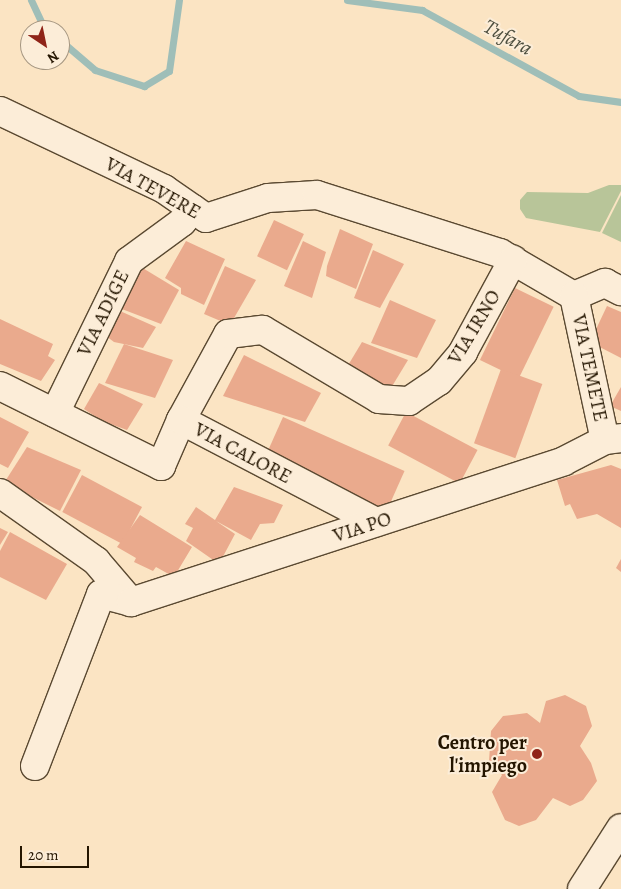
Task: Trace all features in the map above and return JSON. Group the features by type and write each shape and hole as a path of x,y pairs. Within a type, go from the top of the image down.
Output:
{"street":[{"name":"VIA TEVERE","path":"0,111 164,189 206,218 268,198 317,195 500,253 513,260"},
{"name":"VIA ADIGE","path":"55,413 129,261 182,222 193,209"},
{"path":"513,260 574,296 605,283 621,291"},
{"name":"VIA IRNO","path":"180,420 228,334 264,330 347,382 379,399 409,401 440,381 463,352 513,260"},
{"name":"VIA TEMETE","path":"574,296 613,439"},
{"name":"VIA CALORE","path":"0,386 161,466 180,420 376,522"},
{"name":"VIA PO","path":"131,602 564,461 613,439"},
{"path":"0,493 96,561 131,602"},
{"path":"35,766 101,594 131,602"},
{"path":"582,889 621,828"}],"green space":[{"path":"609,185 621,185 621,191 600,232 526,218 520,209 520,200 527,192 588,193"},
{"path":"621,195 621,242 602,233"}],"building":[{"path":"274,220 304,234 287,270 257,256"},
{"path":"340,229 373,244 356,289 326,276 327,266"},
{"path":"186,241 225,259 204,305 181,294 181,288 165,278"},
{"path":"303,241 326,252 312,298 284,286"},
{"path":"373,250 404,264 380,308 354,298"},
{"path":"225,266 256,280 230,325 204,314"},
{"path":"141,267 179,290 161,324 114,306"},
{"path":"515,288 554,307 519,379 480,360"},
{"path":"390,300 436,320 417,358 371,343"},
{"path":"607,306 621,312 621,358 590,342"},
{"path":"111,307 156,327 143,348 114,342 102,333"},
{"path":"0,319 53,344 48,356 55,360 41,381 0,364"},
{"path":"362,342 408,360 391,388 366,381 347,367"},
{"path":"124,344 173,360 155,398 105,383"},
{"path":"244,355 321,393 305,422 223,396"},
{"path":"501,369 542,384 515,458 474,443"},
{"path":"99,383 143,404 127,430 102,421 84,409"},
{"path":"621,387 621,411 610,406"},
{"path":"406,412 478,450 460,484 388,446"},
{"path":"0,417 29,432 8,468 0,464"},
{"path":"283,417 405,471 387,510 266,456"},
{"path":"27,447 81,470 60,511 4,483"},
{"path":"611,465 621,469 621,528 597,514 577,519 570,504 565,506 557,480"},
{"path":"82,475 142,507 122,544 62,512"},
{"path":"234,487 283,505 274,523 260,524 251,540 216,521 235,534 219,564 186,541 193,528 185,524 196,507 215,520"},
{"path":"140,515 192,547 174,577 156,567 153,571 134,562 136,558 117,547"},
{"path":"0,528 8,532 0,545"},
{"path":"10,532 67,564 46,600 0,577 0,551"},
{"path":"621,559 621,572 616,568"},
{"name":"Centro per l'impiego","path":"565,695 586,706 592,726 580,746 591,763 597,781 583,800 570,806 553,798 536,820 519,826 505,820 492,792 502,775 489,761 491,731 503,716 527,713 540,723 546,701"}],"waterway":[{"name":"Tufara","path":"31,0 40,20"},
{"name":"Tufara","path":"70,49 95,70 144,86 169,71 179,0"},
{"name":"Tufara","path":"347,0 422,10 579,96 621,102"}],"place":[{"name":"Centro per l'impiego","path":"537,754"}]}
